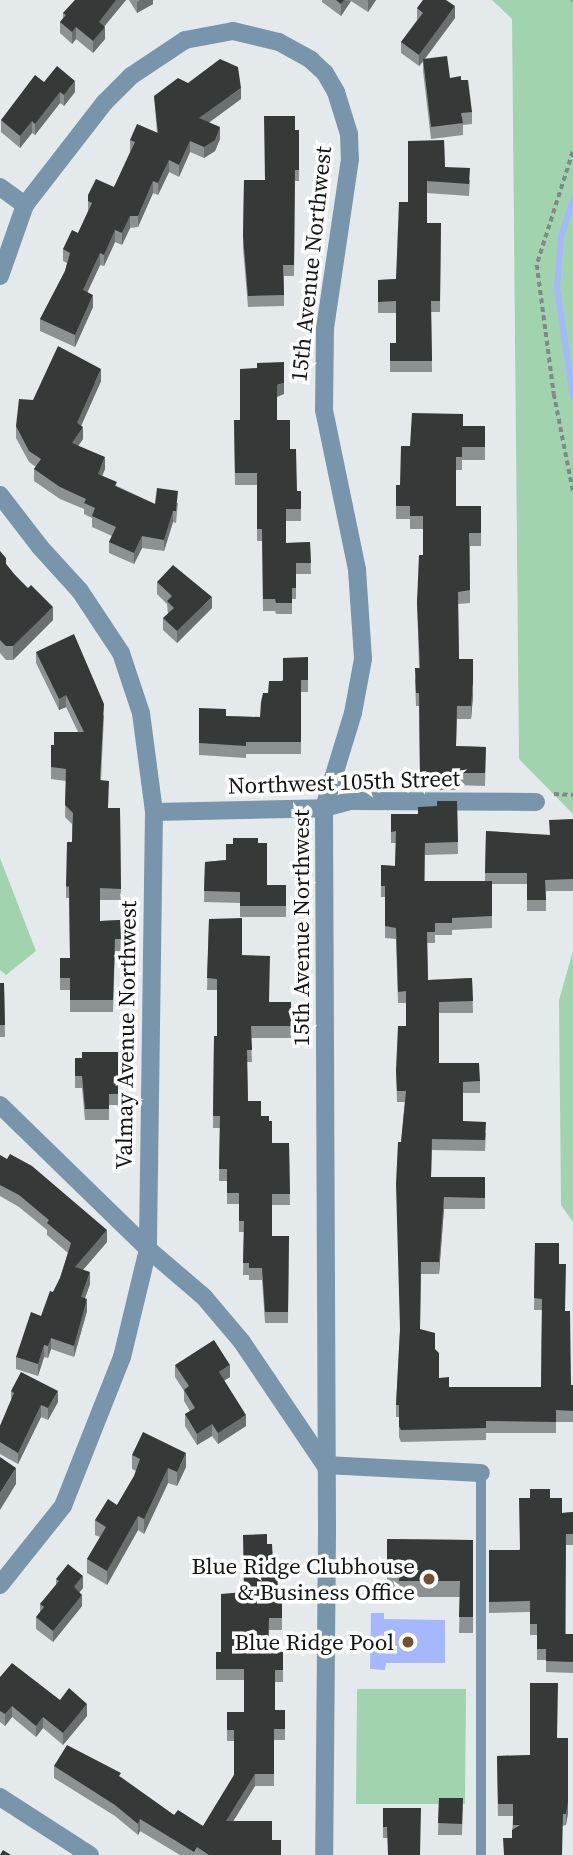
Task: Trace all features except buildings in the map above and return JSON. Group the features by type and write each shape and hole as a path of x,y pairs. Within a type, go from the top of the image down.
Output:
{"street":[{"name":"15th Avenue Northwest","path":"25,205 106,102 131,76 156,56 185,40 209,33 252,33 279,41 311,60 325,74 336,92 349,134 347,185 325,329 322,384 327,438 357,570 363,659 353,713 324,808 324,1855"},
{"path":"0,187 25,205 0,276"},
{"name":"Valmay Avenue Northwest","path":"0,495 40,547 80,590 121,653 141,713 153,812 148,1249 122,1357 63,1506 0,1585"},
{"name":"Northwest 105th Street","path":"153,812 324,808 350,801 536,802"},
{"path":"0,1105 148,1249 204,1297 242,1342 325,1465 481,1473"},
{"path":"0,1797 90,1855"}],"lane":[{"path":"481,1473 481,1855"}],"path":[{"path":"573,152 537,265 554,394 573,491"}],"green space":[{"path":"492,0 573,0 573,814 519,759 512,19"},
{"path":"0,858 36,951 6,975 0,970"},
{"path":"573,951 573,1222 561,1205 559,1000"},
{"path":"357,1689 466,1689 465,1804 356,1804"}],"water":[{"name":"Blue Ridge Pool","path":"371,1613 384,1613 384,1619 445,1620 445,1663 386,1663 385,1670 370,1669"}],"waterway":[{"path":"573,200 561,236 557,288 573,396"}],"place":[{"name":"Blue Ridge Clubhouse & Business Office","path":"429,1579"},
{"name":"Blue Ridge Pool","path":"408,1642"}]}
